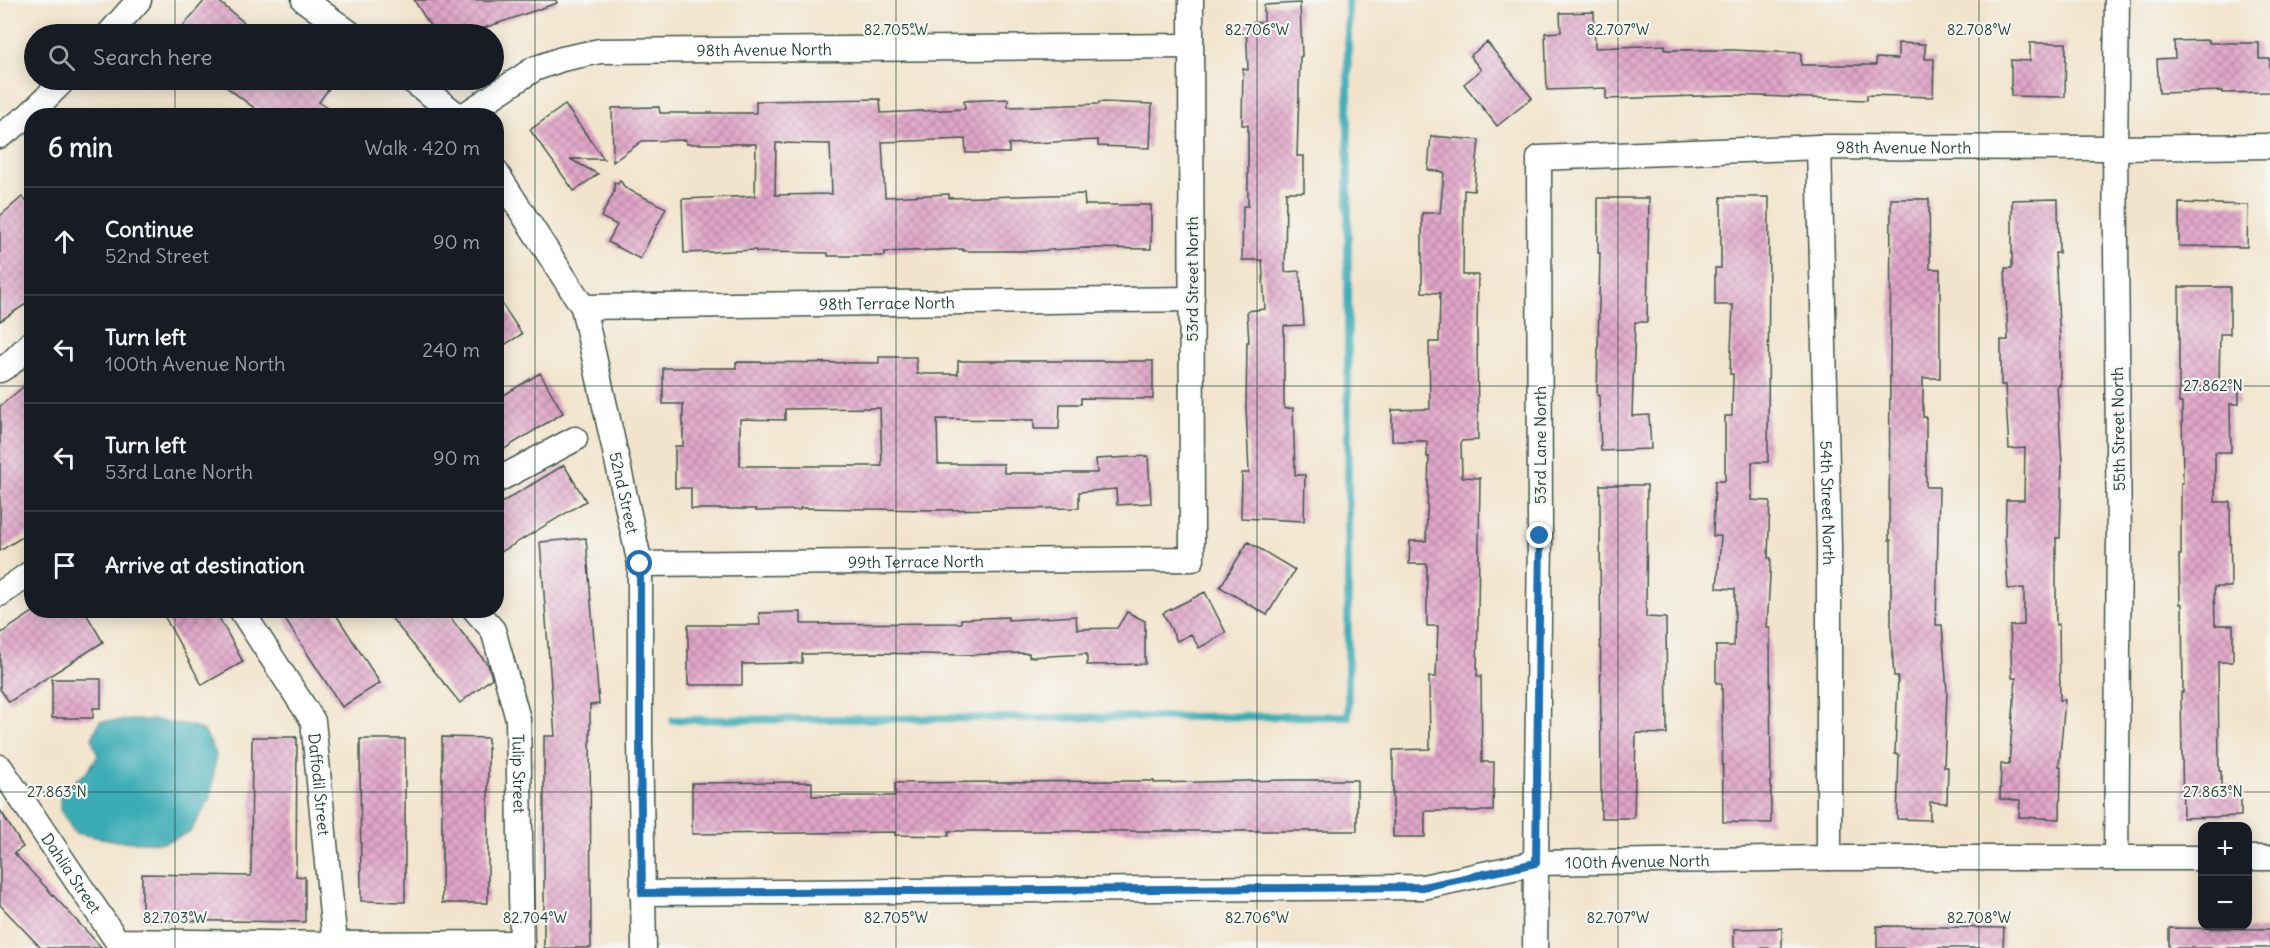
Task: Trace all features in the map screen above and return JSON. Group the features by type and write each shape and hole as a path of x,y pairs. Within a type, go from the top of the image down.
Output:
{"street":[{"path":"118,24 139,0"},
{"path":"304,0 337,24"},
{"name":"53rd Street North","path":"1191,0 1192,559"},
{"name":"55th Street North","path":"2116,858 2119,541 2115,148 2118,2"},
{"name":"98th Avenue North","path":"504,88 534,69 562,59 600,51 1190,46"},
{"path":"36,108 54,90"},
{"path":"425,90 450,108"},
{"name":"98th Avenue North","path":"473,108 501,90"},
{"path":"0,136 24,119"},
{"name":"98th Avenue North","path":"1539,158 1819,147 2270,146"},
{"name":"54th Street North","path":"1819,147 1829,546 1829,858"},
{"name":"53rd Lane North","path":"1535,948 1540,536 1539,158"},
{"name":"52nd Street","path":"504,184 583,307 640,564 640,741 644,948"},
{"name":"98th Terrace North","path":"583,307 1192,299"},
{"path":"0,370 24,350"},
{"path":"504,477 575,439"},
{"name":"99th Terrace North","path":"640,564 1192,559"},
{"path":"0,594 24,578"},
{"name":"Daffodil Street","path":"246,618 314,722 335,944"},
{"name":"Tulip Street","path":"483,618 494,630 518,719 522,945"},
{"name":"Dahlia Street","path":"0,767 117,941 522,945"},
{"name":"100th Avenue North","path":"642,893 1423,887 1536,863 1829,858 2198,858"},
{"path":"2252,858 2270,858"}],"water":[{"path":"154,720 192,726 204,731 216,754 211,797 190,832 164,843 117,841 75,833 60,810 60,791 86,773 98,756 92,738 100,721"}],"building":[{"path":"205,0 217,0 246,24 185,24"},
{"path":"414,0 556,0 557,3 496,24 429,24"},
{"path":"1300,3 1302,56 1300,57 1297,156 1304,156 1304,192 1286,192 1285,272 1300,271 1304,325 1284,326 1284,409 1293,408 1295,475 1305,475 1304,521 1241,518 1242,473 1249,473 1246,407 1247,342 1249,342 1247,311 1265,309 1262,260 1242,260 1243,206 1248,206 1248,125 1242,125 1243,69 1248,70 1246,23 1264,22 1264,5"},
{"path":"1594,12 1595,48 1665,45 1665,50 1801,53 1801,65 1876,65 1876,58 1898,59 1898,43 1925,44 1925,59 1934,59 1933,97 1867,95 1867,100 1731,95 1606,99 1606,88 1547,90 1545,33 1561,32 1560,13"},
{"path":"2209,40 2209,43 2259,43 2259,59 2270,59 2270,92 2159,93 2157,59 2175,58 2174,41"},
{"path":"1487,42 1532,98 1497,126 1464,84 1481,70 1470,56"},
{"path":"2030,43 2066,43 2065,97 2011,96 2011,60 2030,61"},
{"path":"230,90 328,90 319,102 327,108 254,108"},
{"path":"880,99 881,113 965,109 964,101 1008,99 1008,107 1099,104 1099,102 1152,104 1150,148 1098,146 1098,140 1009,144 1009,153 966,153 965,139 882,142 885,197 949,194 949,198 1084,194 1085,205 1151,205 1151,249 963,251 963,249 885,252 885,256 828,256 828,253 756,252 756,250 684,253 682,199 755,196 756,144 686,144 686,140 642,141 613,162 612,108 659,107 660,113 756,113 756,101","holes":["776,143 830,144 832,194 775,195"]},
{"path":"565,105 604,159 570,159 598,174 574,191 530,130"},
{"path":"1431,136 1479,140 1474,191 1464,190 1463,275 1478,275 1478,440 1461,441 1462,477 1480,478 1477,676 1481,676 1482,762 1494,762 1493,811 1425,811 1425,837 1393,837 1393,750 1430,749 1429,677 1436,677 1438,626 1427,626 1427,564 1409,564 1410,541 1426,541 1429,457 1427,457 1427,441 1392,441 1392,410 1430,409 1429,342 1439,342 1440,293 1422,292 1422,213 1440,213 1444,172 1428,170"},
{"path":"620,180 625,188 666,208 640,259 608,242 617,225 601,217 614,192 614,182 618,184"},
{"path":"22,197 24,199 24,305 0,321 0,216"},
{"path":"1721,197 1769,197 1768,462 1752,462 1752,500 1770,501 1768,558 1771,558 1767,628 1770,628 1771,823 1723,822 1722,683 1716,683 1716,646 1734,646 1735,589 1717,588 1721,536 1713,536 1715,481 1725,481 1725,416 1732,416 1733,374 1730,374 1733,305 1715,305 1715,268 1721,268"},
{"path":"1598,198 1649,198 1647,322 1635,322 1632,416 1649,415 1651,449 1601,451 1599,396 1597,395 1600,253 1598,253"},
{"path":"1891,199 1929,199 1930,269 1940,269 1940,378 1923,378 1923,417 1926,417 1926,487 1939,487 1936,625 1942,625 1947,692 1944,767 1948,767 1947,803 1930,802 1930,820 1897,819 1899,755 1895,754 1898,676 1894,676 1891,633 1891,540 1889,540"},
{"path":"2058,199 2059,253 2055,253 2060,386 2057,386 2062,463 2060,538 2056,538 2056,625 2059,624 2060,700 2065,700 2059,766 2061,767 2060,819 2019,817 2020,800 2000,799 2001,764 2009,764 2016,678 2012,678 2010,626 2024,625 2024,588 2008,589 2005,538 2006,500 2024,500 2025,448 2009,449 2005,385 2001,385 2001,340 2008,340 2005,268 2012,268 2012,200"},
{"path":"2179,203 2248,205 2247,247 2179,246"},
{"path":"2179,287 2230,287 2230,334 2220,334 2219,381 2239,381 2239,404 2230,404 2231,452 2215,452 2215,502 2230,502 2231,587 2214,587 2215,625 2233,625 2233,662 2218,662 2219,771 2221,771 2221,786 2241,786 2241,816 2183,818 2182,604 2180,604 2179,555 2181,555 2181,483 2183,483 2182,403 2179,403"},
{"path":"504,307 522,334 504,345"},
{"path":"879,357 916,357 917,374 958,374 958,361 1153,361 1153,399 1081,398 1081,404 1060,404 1059,429 1034,429 1034,420 937,419 938,464 1004,464 1004,473 1097,473 1096,459 1148,456 1151,503 1117,505 1116,489 1079,492 1079,508 934,510 800,508 800,510 756,511 756,509 691,509 691,488 675,488 675,446 683,446 683,404 663,404 663,368 736,368 736,362 879,363","holes":["880,408 882,466 740,466 740,419 785,420 785,409"]},
{"path":"540,373 563,413 504,449 504,395"},
{"path":"24,386 24,536 0,551 0,406"},
{"path":"564,465 586,501 504,550 504,501"},
{"path":"1600,485 1647,485 1646,617 1666,618 1667,734 1636,733 1634,818 1601,818"},
{"path":"586,538 599,704 590,705 591,948 544,948 544,736 555,736 540,542"},
{"path":"1248,542 1295,570 1267,615 1220,587"},
{"path":"1205,592 1226,633 1199,648 1191,634 1177,641 1163,613"},
{"path":"801,612 801,624 961,623 961,619 1008,617 1008,620 1076,616 1077,629 1117,628 1127,612 1145,621 1145,664 1087,665 1087,654 1029,657 1029,653 802,654 802,663 742,664 742,685 688,685 688,625 760,625 759,613"},
{"path":"24,618 89,618 103,642 9,702 0,689 0,634"},
{"path":"165,618 219,618 243,662 202,685"},
{"path":"284,618 338,618 380,683 342,707"},
{"path":"391,618 450,618 488,665 492,678 460,703"},
{"path":"52,679 101,679 101,708 93,708 93,718 52,718"},
{"path":"252,737 297,737 294,738 297,738 296,876 305,877 305,922 142,920 142,874 251,876"},
{"path":"442,737 488,738 488,903 442,903"},
{"path":"360,739 405,739 405,902 361,901"},
{"path":"1357,780 1357,831 949,831 949,836 895,835 895,832 692,834 692,783 812,782 812,796 895,796 895,783 1154,781 1154,783"},
{"path":"0,810 23,847 14,853 102,948 41,948 0,905"},
{"path":"1877,926 2004,928 2003,948 1877,948"},
{"path":"1782,928 1782,948 1734,948 1734,929"},
{"path":"2169,928 2270,929 2270,948 2169,948"}],"waterway":[{"path":"673,720 1348,716 1348,0"}],"route":[{"path":"640,564 642,893 1423,887 1536,863 1540,536"}]}
